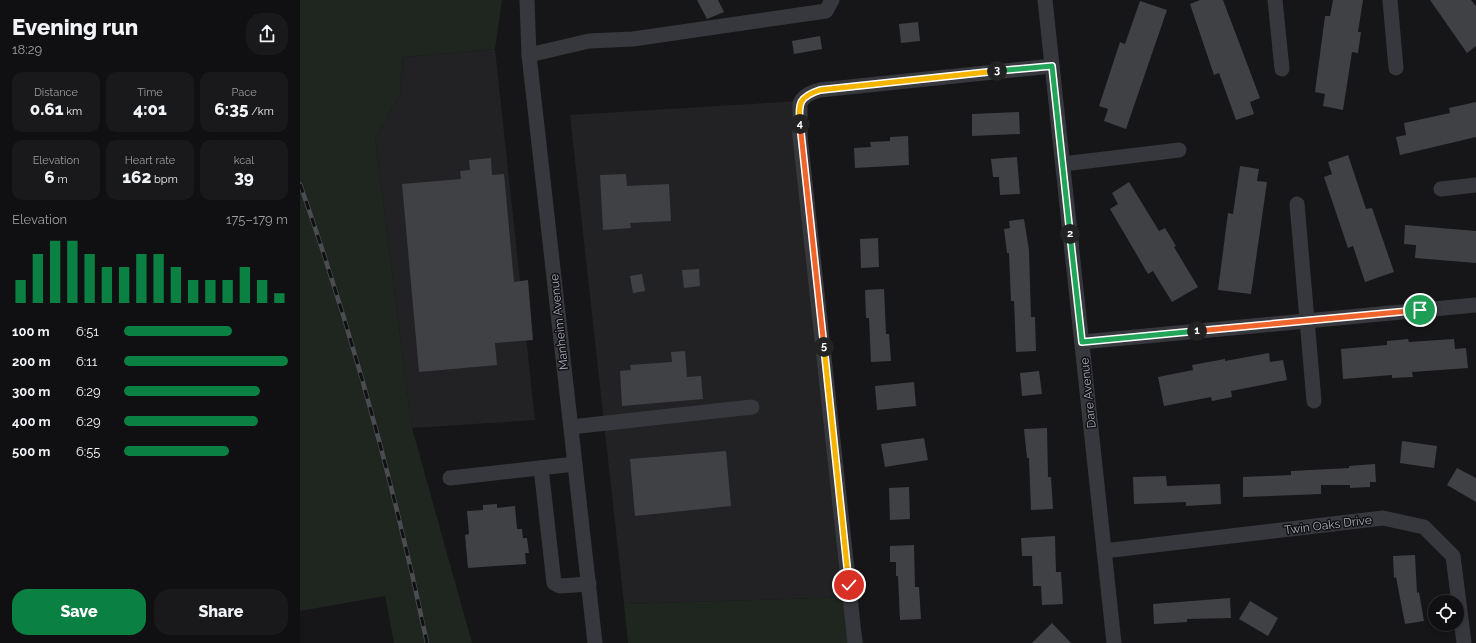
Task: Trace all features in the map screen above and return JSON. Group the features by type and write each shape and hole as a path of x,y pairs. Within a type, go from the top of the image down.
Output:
{"street":[{"name":"Manheim Avenue","path":"527,0 529,55 595,643"},
{"path":"529,55 589,41 633,39 826,11 832,0"},
{"name":"Dare Avenue","path":"1045,0 1114,643"},
{"path":"1275,0 1282,69"},
{"path":"1390,0 1396,68"},
{"path":"855,643 800,136 799,114 802,99 811,93 820,90 1052,66"},
{"path":"1063,164 1179,150"},
{"path":"1441,189 1476,186"},
{"path":"1297,204 1314,401"},
{"path":"1082,342 1476,304"},
{"path":"571,427 752,407"},
{"path":"450,478 575,464"},
{"path":"541,468 554,582 560,586 588,584"},
{"name":"Twin Oaks Drive","path":"1104,551 1383,518 1424,527 1453,556 1464,643"}],"shaded area":[{"path":"300,0 502,0 495,49 403,57 400,94 375,139 412,428 472,643 394,643 385,596 300,611"},
{"path":"495,49 535,420 412,428 375,139 400,94 403,57"},
{"path":"800,101 851,597 624,604 570,115"},
{"path":"851,597 864,643 628,643 624,604"}],"building":[{"path":"697,0 718,0 724,12 707,19"},
{"path":"1200,0 1223,0 1260,98 1250,102 1254,114 1236,120 1219,73 1214,75 1190,4"},
{"path":"1333,0 1363,0 1358,32 1361,32 1358,53 1352,52 1343,110 1323,106 1325,94 1315,92 1325,16 1330,16"},
{"path":"1430,0 1471,0 1476,6 1476,46 1467,53"},
{"path":"1140,1 1167,10 1126,129 1104,121 1108,109 1099,106 1120,42 1125,44"},
{"path":"918,22 920,41 901,43 899,24"},
{"path":"820,36 822,49 794,54 792,41"},
{"path":"1476,102 1476,137 1400,155 1396,137 1406,135 1404,123 1450,113 1449,108"},
{"path":"1019,112 1020,134 972,136 972,114"},
{"path":"908,136 909,165 855,168 854,148 871,147 870,142 890,141 890,137"},
{"path":"1348,155 1366,209 1372,208 1394,272 1365,282 1353,246 1348,248 1324,177 1332,174 1328,162"},
{"path":"1017,157 1020,194 1000,195 999,177 993,177 991,159"},
{"path":"491,158 492,175 504,174 514,282 528,280 533,340 495,343 497,365 419,372 402,184 461,179 460,171 470,170 469,160"},
{"path":"1240,166 1259,169 1257,181 1267,182 1251,294 1218,290 1228,213 1233,214"},
{"path":"626,174 627,186 669,184 671,221 630,223 631,228 603,230 600,175"},
{"path":"1129,182 1159,231 1165,228 1176,246 1174,247 1198,287 1172,302 1153,271 1148,274 1110,209 1118,204 1112,193"},
{"path":"1024,219 1029,250 1031,317 1035,317 1036,351 1016,352 1014,301 1011,301 1009,253 1007,253 1004,229 1010,228 1009,221"},
{"path":"1405,225 1476,231 1476,263 1415,258 1416,245 1404,244"},
{"path":"878,238 879,267 861,268 860,239"},
{"path":"699,269 700,286 684,288 682,270"},
{"path":"642,274 645,291 633,293 630,276"},
{"path":"884,289 886,334 889,334 891,361 871,362 869,318 866,318 865,290"},
{"path":"1408,339 1409,342 1454,339 1455,349 1466,348 1468,368 1412,372 1413,377 1392,378 1392,375 1343,379 1341,349 1387,345 1387,341"},
{"path":"685,351 687,377 701,376 703,399 622,406 620,371 631,370 630,365 672,362 671,352"},
{"path":"1269,353 1270,362 1283,360 1287,380 1231,391 1232,397 1212,401 1211,397 1164,406 1158,377 1193,370 1192,365"},
{"path":"1039,371 1042,394 1022,396 1020,373"},
{"path":"914,382 916,406 877,410 875,386"},
{"path":"1047,428 1048,477 1051,477 1053,509 1031,510 1029,458 1027,458 1024,429"},
{"path":"924,438 928,460 885,467 881,444"},
{"path":"1402,441 1437,446 1434,468 1400,463"},
{"path":"726,451 731,506 635,516 630,459"},
{"path":"1375,464 1376,482 1370,482 1370,487 1350,488 1350,485 1321,485 1321,494 1243,497 1243,477 1291,475 1291,471 1349,468 1349,466"},
{"path":"1457,468 1476,478 1476,502 1447,485"},
{"path":"1166,476 1167,486 1220,484 1221,504 1186,506 1186,502 1134,504 1133,477"},
{"path":"909,487 910,519 890,520 889,488"},
{"path":"497,504 497,508 515,506 517,529 522,529 523,538 527,538 529,553 525,553 526,564 468,568 465,535 469,534 467,511 483,510 483,505"},
{"path":"1055,536 1056,572 1061,572 1063,604 1042,605 1041,586 1033,586 1032,556 1022,556 1021,538"},
{"path":"914,545 915,587 919,587 921,619 900,620 898,576 896,576 896,562 890,562 890,546"},
{"path":"1415,555 1417,593 1419,592 1424,621 1405,624 1396,577 1394,578 1393,556"},
{"path":"1230,598 1231,618 1187,619 1187,622 1154,624 1153,604"},
{"path":"1250,601 1278,618 1268,636 1239,619"},
{"path":"1052,623 1071,643 1032,643"}],"railway":[{"path":"300,184 337,296 371,411 401,527 427,643"}],"route":[{"path":"849,585 800,136 800,103 802,99 811,93 820,90 891,82 1052,66 1082,342 1420,310"}]}
